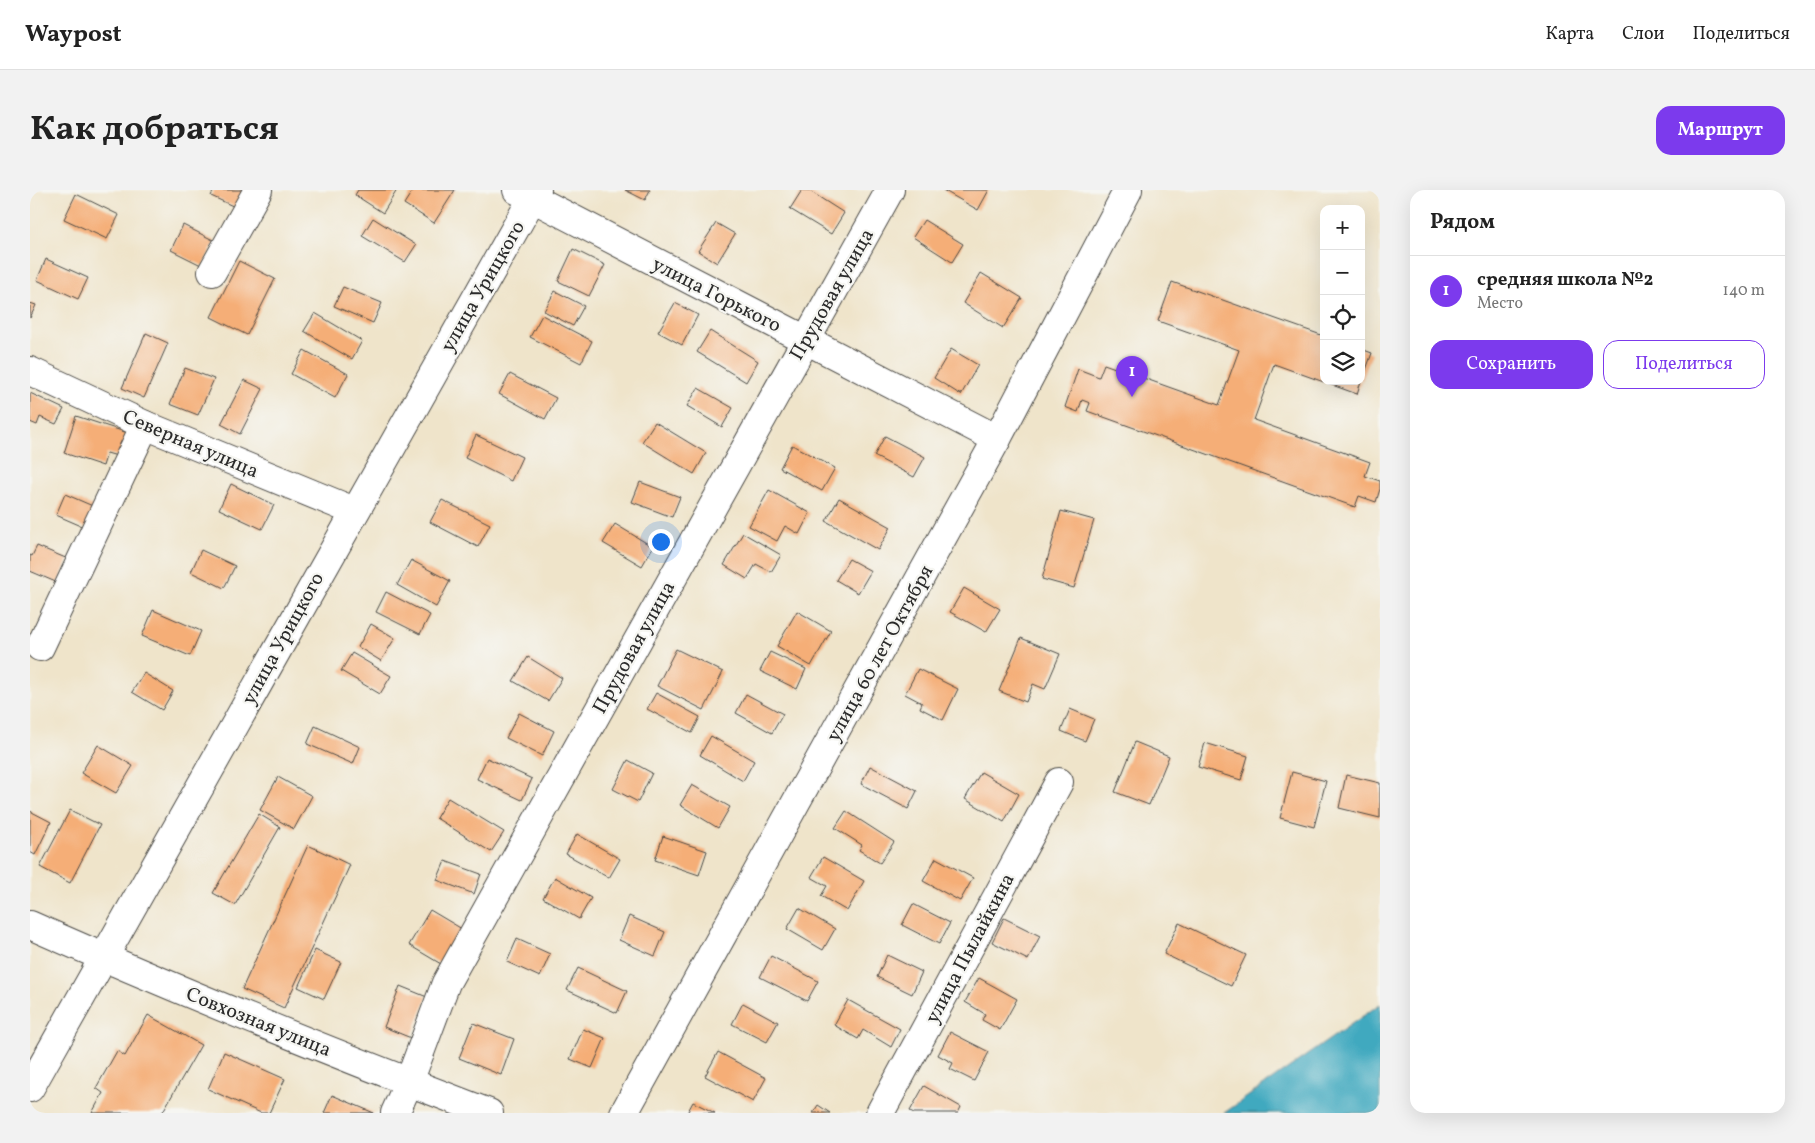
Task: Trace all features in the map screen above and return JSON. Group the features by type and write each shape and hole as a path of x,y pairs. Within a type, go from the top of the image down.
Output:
{"street":[{"path":"212,272 258,190"},
{"name":"Прудовая улица","path":"395,1113 409,1082 446,983 890,190"},
{"name":"улица 60 лет Октября","path":"624,1113 998,439 1128,190"},
{"name":"улица Горького","path":"529,193 805,340 998,439"},
{"name":"улица Урицкого","path":"30,1088 354,511 529,193"},
{"name":"Северная улица","path":"30,371 145,425 354,511"},
{"path":"40,647 145,425"},
{"name":"улица Пылайкина","path":"880,1113 1059,782"},
{"name":"Совхозная улица","path":"30,925 102,957 489,1113"}],"water":[{"path":"1380,1004 1380,1113 1224,1113"}],"building":[{"path":"214,190 244,190 235,207 211,196"},
{"path":"358,190 397,190 383,213 355,195"},
{"path":"413,190 455,190 434,223 404,204"},
{"path":"625,190 650,190 645,200"},
{"path":"802,190 808,190 844,213 831,234 790,209"},
{"path":"943,190 989,190 978,210"},
{"path":"76,194 119,215 107,239 64,219"},
{"path":"373,218 416,245 405,262 362,236"},
{"path":"924,220 963,244 952,262 913,237"},
{"path":"716,223 735,234 717,263 698,251"},
{"path":"183,225 215,241 203,266 171,250"},
{"path":"573,249 605,265 589,296 558,281"},
{"path":"46,259 88,278 78,299 37,280"},
{"path":"239,261 275,279 247,335 211,317"},
{"path":"981,273 1022,298 1003,328 963,303"},
{"path":"1172,282 1320,335 1320,381 1274,364 1254,420 1370,462 1365,476 1380,481 1376,502 1359,496 1355,507 1087,411 1090,403 1082,400 1078,412 1065,407 1078,369 1099,377 1104,364 1219,405 1239,350 1158,321"},
{"path":"343,287 382,303 373,323 334,306"},
{"path":"555,291 584,306 573,326 544,311"},
{"path":"30,303 36,305 30,318"},
{"path":"675,303 698,315 682,345 658,332"},
{"path":"315,313 362,341 352,359 304,331"},
{"path":"542,315 592,341 581,363 530,337"},
{"path":"710,331 758,361 746,382 697,352"},
{"path":"146,333 168,343 144,398 122,388"},
{"path":"951,349 978,365 961,395 934,378"},
{"path":"304,350 348,374 335,398 291,374"},
{"path":"1365,350 1372,353 1365,373"},
{"path":"185,368 214,379 198,415 170,404"},
{"path":"510,374 556,398 545,419 499,394"},
{"path":"244,380 263,389 240,434 221,424"},
{"path":"1332,385 1360,385 1357,394"},
{"path":"698,388 733,408 722,427 687,406"},
{"path":"30,393 64,409 56,424 40,417 37,425 30,422"},
{"path":"76,416 131,434 124,458 107,453 103,466 64,453"},
{"path":"655,422 706,453 694,474 642,442"},
{"path":"476,435 522,457 511,481 465,458"},
{"path":"885,436 925,457 914,477 874,456"},
{"path":"792,445 835,468 822,491 780,468"},
{"path":"640,482 680,497 672,517 632,502"},
{"path":"231,484 274,505 262,529 219,509"},
{"path":"769,490 810,513 799,534 785,526 777,541 749,526"},
{"path":"65,494 95,507 86,528 56,515"},
{"path":"839,498 891,527 878,550 826,521"},
{"path":"442,500 490,524 478,547 430,522"},
{"path":"1061,511 1094,520 1074,588 1042,579"},
{"path":"615,524 653,547 642,566 603,543"},
{"path":"743,533 781,555 771,572 756,564 747,579 724,565"},
{"path":"37,546 68,559 58,583 30,571 30,555 32,556"},
{"path":"201,550 235,566 224,588 191,572"},
{"path":"849,559 871,571 858,593 836,580"},
{"path":"411,560 450,581 436,607 397,585"},
{"path":"964,588 1000,609 986,632 950,612"},
{"path":"386,592 430,615 420,634 376,612"},
{"path":"153,610 201,631 190,656 142,636"},
{"path":"797,611 831,631 811,666 777,646"},
{"path":"371,624 395,638 381,661 358,647"},
{"path":"1021,638 1060,654 1045,689 1033,684 1026,702 999,691"},
{"path":"676,649 723,672 704,710 657,686"},
{"path":"770,652 806,669 797,689 760,671"},
{"path":"352,653 391,676 380,694 341,671"},
{"path":"528,657 562,678 548,701 513,681"},
{"path":"918,669 958,689 943,720 920,708 922,703 905,694"},
{"path":"144,673 173,691 162,710 132,692"},
{"path":"656,693 700,717 692,733 647,709"},
{"path":"746,694 783,714 772,733 736,713"},
{"path":"1070,709 1094,719 1085,741 1061,731"},
{"path":"519,713 554,731 542,756 506,738"},
{"path":"315,726 360,747 353,764 307,744"},
{"path":"711,736 754,761 743,781 700,755"},
{"path":"1135,742 1169,756 1149,805 1115,792"},
{"path":"1205,743 1248,756 1241,780 1198,767"},
{"path":"98,745 133,766 116,793 81,773"},
{"path":"487,758 532,779 522,800 477,779"},
{"path":"628,760 652,773 638,802 613,789"},
{"path":"870,766 917,791 908,809 861,784"},
{"path":"981,772 1019,794 1004,822 965,799"},
{"path":"1292,772 1326,781 1314,827 1280,818"},
{"path":"1346,775 1380,783 1380,818 1339,808"},
{"path":"278,777 312,796 294,829 260,810"},
{"path":"692,785 730,807 718,828 680,805"},
{"path":"448,798 504,832 491,852 436,818"},
{"path":"70,810 100,825 70,883 40,867"},
{"path":"30,811 51,822 35,855 30,852"},
{"path":"846,811 894,842 880,863 859,850 862,845 835,828"},
{"path":"259,814 280,827 235,905 213,893"},
{"path":"577,834 620,859 609,878 566,854"},
{"path":"663,836 707,851 699,875 655,860"},
{"path":"308,845 350,865 284,1008 242,989"},
{"path":"823,857 864,881 847,911 821,896 827,886 811,877"},
{"path":"936,858 973,878 960,901 923,881"},
{"path":"445,861 481,874 474,894 437,880"},
{"path":"555,877 591,898 579,919 543,898"},
{"path":"913,904 950,923 939,944 902,925"},
{"path":"799,908 835,929 823,950 787,929"},
{"path":"430,910 462,929 441,964 409,945"},
{"path":"629,916 665,932 655,956 619,940"},
{"path":"1004,918 1040,936 1028,960 992,942"},
{"path":"1179,923 1246,955 1231,986 1164,954"},
{"path":"517,939 550,954 540,977 507,962"},
{"path":"315,950 341,962 324,999 298,987"},
{"path":"887,955 922,972 912,994 877,977"},
{"path":"771,956 818,981 807,1001 760,977"},
{"path":"578,968 627,991 617,1013 567,990"},
{"path":"979,978 1017,999 1000,1030 982,1020 985,1014 965,1002"},
{"path":"400,986 427,997 411,1038 384,1027"},
{"path":"848,1000 900,1029 891,1047 863,1030 858,1039 834,1025"},
{"path":"743,1003 778,1022 767,1042 732,1024"},
{"path":"148,1015 201,1045 162,1113 92,1113 103,1093 96,1088 117,1051 125,1056"},
{"path":"473,1023 514,1039 501,1075 459,1058"},
{"path":"583,1029 605,1038 592,1068 570,1059"},
{"path":"950,1032 989,1052 974,1081 950,1069 953,1063 938,1055"},
{"path":"224,1052 285,1079 269,1113 261,1113 208,1089"},
{"path":"718,1052 766,1078 753,1102 705,1076"},
{"path":"924,1086 961,1107 958,1113 914,1113 910,1111"},
{"path":"332,1095 374,1113 324,1113"},
{"path":"693,1102 715,1113 687,1113"},
{"path":"818,1105 830,1113 813,1113"}],"place":[{"name":"средняя школа №2","path":"1132,397"}]}
